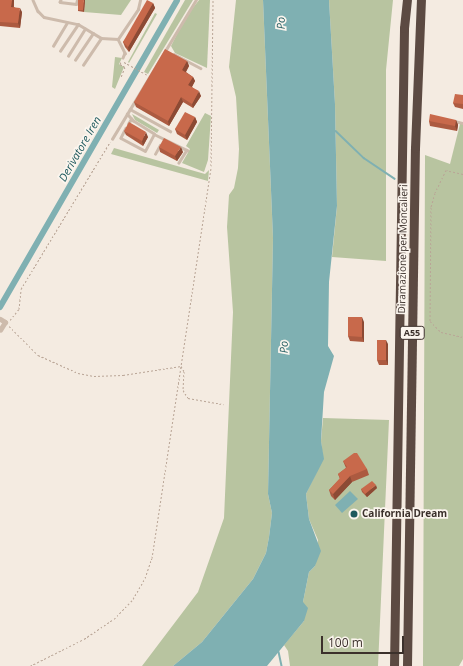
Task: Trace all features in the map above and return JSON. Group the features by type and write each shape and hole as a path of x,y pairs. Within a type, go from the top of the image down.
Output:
{"highway":[{"name":"Diramazione per Moncalieri","path":"394,666 404,28 407,0"},
{"name":"Diramazione per Moncalieri","path":"407,666 415,140 420,0"}],"street":[{"path":"0,330 2,320"}],"lane":[{"path":"33,0 38,11 44,17 67,23 78,24 101,38 118,40"},
{"path":"61,0 60,2 76,4 77,0"},
{"path":"118,40 138,9 140,0"},
{"path":"112,139 196,0"},
{"path":"52,46 67,23"},
{"path":"60,51 78,24"},
{"path":"68,56 85,29"},
{"path":"75,60 93,33"},
{"path":"83,65 101,38"},
{"path":"118,40 125,53 123,58"},
{"path":"165,49 200,68"},
{"path":"130,109 170,131"},
{"path":"127,114 131,119 154,134 187,150 179,163"},
{"path":"131,119 121,138 145,151 154,134"},
{"path":"448,120 463,123"},
{"path":"155,154 164,138"}],"path":[{"path":"30,666 104,627 133,599 145,578 155,546 211,166 213,0"},
{"path":"121,77 125,67 120,64 123,58"},
{"path":"127,64 146,75"},
{"path":"2,320 11,320 19,309 21,289 97,161 112,139"},
{"path":"463,174 446,170 434,193 431,207 430,320 441,332 463,337"},
{"path":"2,320 38,354 78,373 94,376 123,375 181,366"},
{"path":"181,366 184,371 183,390 188,398 223,404"}],"green space":[{"path":"85,0 131,0 121,15 84,12"},
{"path":"185,0 193,0 148,74 144,72"},
{"path":"199,0 210,0 207,68 175,53 171,46 185,18"},
{"path":"236,0 263,0 273,238 268,494 272,513 269,537 266,553 253,579 202,642 173,666 142,666 198,592 224,518 233,312 227,227 229,195 234,188 238,168 239,149 236,97 229,67"},
{"path":"329,0 393,0 386,70 386,261 332,257 337,206 335,104"},
{"path":"155,13 157,14 129,63 128,62"},
{"path":"115,57 122,58 119,64 124,67 115,89 112,87"},
{"path":"205,113 211,116 208,160 204,172 182,163 190,149 186,146"},
{"path":"132,114 159,130 157,133 135,120"},
{"path":"460,124 463,124 463,659 459,666 423,666 425,155 450,164"},
{"path":"114,148 205,174 209,170 208,181 111,154"},
{"path":"323,418 389,420 378,666 290,666 288,651 284,645 304,621 303,602 309,572 315,566 318,540 309,519 306,494 323,459 321,441"}],"water":[{"name":"Po","path":"263,0 329,0 335,104 337,206 329,282 328,346 334,356 324,392 321,441 324,459 306,494 309,519 321,551 315,566 309,572 303,602 308,608 304,621 267,666 173,666 202,642 253,579 266,553 269,537 272,513 268,494 273,238"},
{"path":"350,491 358,499 342,513 335,505"}],"building":[{"path":"0,0 12,0 11,7 20,8 18,23 0,22"},
{"path":"78,0 84,0 83,10 78,10"},
{"path":"147,0 153,3 128,47 123,42"},
{"path":"165,49 187,61 182,70 193,77 188,85 199,91 192,104 181,97 168,121 134,102"},
{"path":"455,94 463,95 463,104 453,103"},
{"path":"185,112 195,117 185,135 175,129"},
{"path":"430,114 456,120 455,126 429,121"},
{"path":"129,122 146,132 142,141 124,131"},
{"path":"164,138 181,147 175,156 159,147"},
{"path":"348,317 362,317 362,337 348,336"},
{"path":"377,340 386,340 386,360 377,360"},
{"path":"354,453 357,453 367,469 350,476 333,494 329,490 340,478 338,474 347,467 343,461"},
{"path":"372,481 376,485 365,494 361,489"}],"waterway":[{"name":"Derivatore Iren","path":"0,307 177,0"},
{"path":"336,131 364,158 395,179"},
{"path":"279,652 282,666"}],"place":[{"name":"California Dream","path":"354,514"}]}
